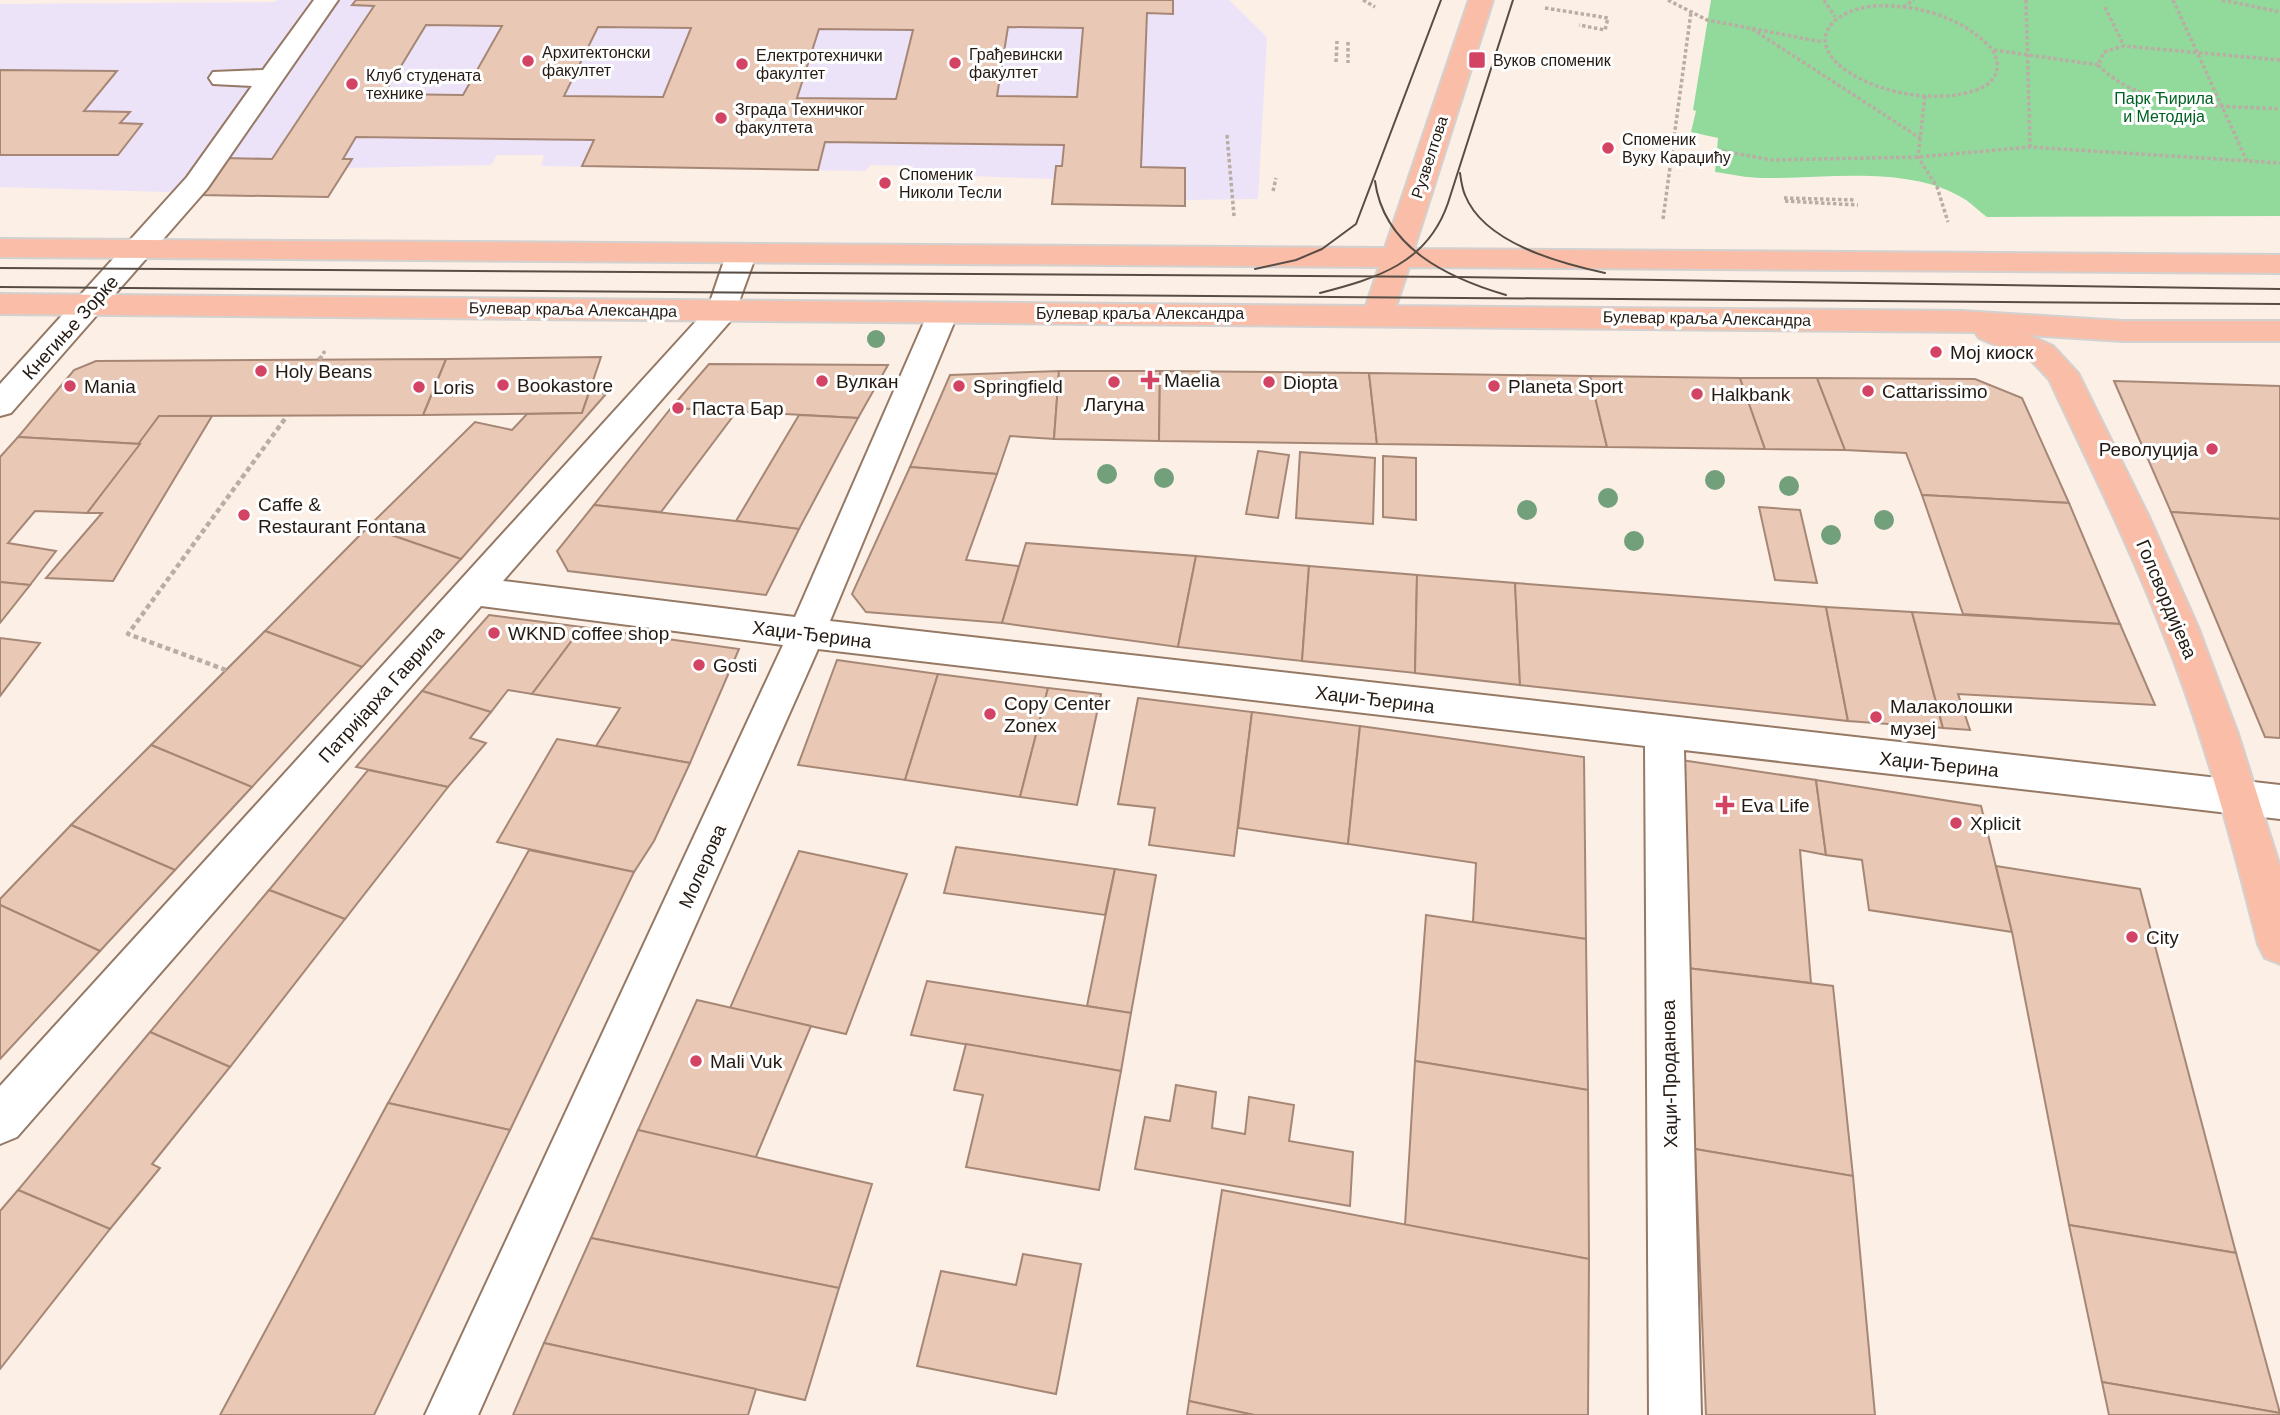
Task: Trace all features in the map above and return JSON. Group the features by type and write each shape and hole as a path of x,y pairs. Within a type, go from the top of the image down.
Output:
{"main road":[{"name":"Рузвелтова","path":"1378,315 1481,0"},
{"path":"0,248 2280,264"},
{"name":"Булевар краља Александра","path":"0,304 1962,321 2123,331 2280,331"},
{"name":"Голсвордијева","path":"1962,321 2042,353 2062,373 2151,558 2194,664 2242,799 2280,944"}],"street":[{"name":"Кнегиње Зорке","path":"0,405 197,183 326,0"},
{"path":"222,78 271,78"},
{"name":"Патријарха Гаврила","path":"0,1121 722,311 741,255"},
{"name":"Молерова","path":"452,1415 807,634 943,313"},
{"name":"Хаџи-Ђерина","path":"471,591 807,634 2280,802"},
{"name":"Хаџи-Проданова","path":"1664,733 1675,1415"}],"path":[{"path":"1363,0 1375,7"},
{"path":"1668,0 1707,20 1823,43"},
{"path":"1824,0 1835,17"},
{"path":"1903,7 1914,0"},
{"path":"2026,0 2030,147"},
{"path":"2173,0 2247,160"},
{"path":"2222,0 2280,12"},
{"path":"1876,6 1903,7 1958,22 1980,36 1994,50 1999,66 1994,79 1978,90 1954,96 1896,92 1869,83 1846,71 1831,57 1823,43 1824,29 1835,17 1852,10 1876,6"},
{"path":"2105,7 2124,46"},
{"path":"1545,8 1608,18 1605,30 1578,25"},
{"path":"1663,219 1691,12"},
{"path":"1752,29 1920,138"},
{"path":"1336,62 1337,41"},
{"path":"1348,42 1348,63"},
{"path":"2098,65 2104,52 2124,46 2280,60"},
{"path":"1994,50 2098,65 2111,80 2137,92 2280,109"},
{"path":"1925,96 1918,157 1937,187 1948,222"},
{"path":"1227,135 1234,217"},
{"path":"1717,150 1772,160 1918,157 2030,147 2280,163"},
{"path":"1273,191 1276,178"},
{"path":"1784,199 1857,203"},
{"path":"319,360 326,348"},
{"path":"226,670 128,634 287,416"}],"shaded area":[{"path":"278,0 1229,0 1267,37 1258,199 1185,200 1185,206 1052,204 1054,179 913,174 913,166 870,165 866,171 541,166 544,155 497,155 491,165 347,168 328,197 0,187 0,4"}],"green space":[{"name":"Парк Ћирила и Методија","path":"1711,0 2280,0 2280,216 1987,217 1966,200 1944,189 1894,177 1757,178 1715,172 1718,138 1691,132"}],"building":[{"name":"Зграда Техничког факултета","path":"356,0 1173,0 1173,14 1147,13 1141,167 1185,168 1185,206 1052,204 1056,166 1062,166 1064,145 825,142 818,170 582,166 594,140 356,137 343,159 352,159 328,197 198,195 224,158 272,159 374,6 352,5","holes":["426,25 502,26 463,95 384,94","598,27 691,28 663,97 564,96","1008,27 1083,28 1077,97 997,96","819,29 913,30 896,99 797,98"]},
{"path":"0,70 117,71 84,111 130,112 120,123 142,124 118,155 0,155"},
{"path":"601,357 582,413 423,415 446,359"},
{"path":"446,359 423,415 159,416 140,444 18,437 74,370 96,361"},
{"path":"709,364 888,365 858,418 671,408"},
{"path":"1059,371 1054,439 1010,436 997,474 910,467 950,375"},
{"path":"1059,371 1160,371 1159,441 1054,439"},
{"path":"1160,371 1369,373 1377,444 1159,441"},
{"path":"1369,373 1590,376 1607,447 1377,444"},
{"path":"1590,376 1740,378 1765,449 1607,447"},
{"path":"1740,378 1817,378 1845,450 1765,449"},
{"path":"1817,378 1975,379 2022,398 2069,503 1922,495 1906,453 1845,450"},
{"name":"Револуција","path":"2114,381 2280,386 2280,519 2171,512"},
{"path":"590,390 606,394 461,559 368,527 475,422 512,430 527,414 582,413"},
{"path":"671,408 737,411 661,512 594,505"},
{"path":"799,415 858,418 799,529 736,521"},
{"path":"159,416 212,416 113,581 46,578 102,513 87,513"},
{"path":"18,437 140,444 87,513 35,511 8,543 56,551 30,585 0,582 0,457"},
{"path":"1258,451 1289,455 1278,518 1246,514"},
{"path":"1300,452 1375,458 1373,524 1296,518"},
{"path":"1383,456 1416,458 1416,520 1383,517"},
{"path":"910,467 997,474 966,560 1019,566 1002,623 866,612 852,594"},
{"path":"1922,495 2069,503 2120,624 1963,614"},
{"path":"594,505 799,529 766,595 568,571 557,551"},
{"path":"1759,507 1800,510 1817,583 1775,580"},
{"path":"2171,512 2280,519 2280,738 2265,737"},
{"path":"368,527 461,559 362,667 265,631"},
{"path":"1026,543 1196,556 1178,647 1002,623"},
{"path":"1196,556 1309,566 1302,661 1178,647"},
{"path":"1309,566 1417,575 1415,673 1302,661"},
{"path":"1417,575 1515,583 1520,685 1415,673"},
{"path":"0,582 30,585 0,623"},
{"path":"1515,583 1826,607 1848,721 1520,685"},
{"path":"1826,607 1912,612 1943,728 1848,721"},
{"path":"1912,612 2120,624 2155,705 1958,694 1970,730 1943,728"},
{"path":"489,615 582,627 532,694 508,690 491,712 422,691"},
{"path":"582,627 739,649 690,763 596,746 620,708 532,694"},
{"path":"265,631 362,667 252,787 151,745"},
{"path":"0,638 40,643 0,696"},
{"path":"837,660 938,674 905,780 798,765"},
{"path":"938,674 1048,688 1020,797 905,780"},
{"path":"1048,688 1101,694 1077,805 1020,797"},
{"path":"422,691 491,712 470,738 486,743 448,787 356,767"},
{"path":"1138,698 1252,712 1234,856 1149,845 1155,808 1118,804"},
{"path":"1252,712 1360,726 1348,844 1238,828"},
{"path":"1360,726 1584,757 1586,939 1473,922 1476,863 1348,844"},
{"path":"557,739 690,763 654,841 634,872 497,842"},
{"path":"151,745 252,787 175,870 71,825"},
{"path":"1681,760 1816,780 1826,855 1800,850 1811,983 1687,968"},
{"path":"368,770 448,787 345,919 269,890"},
{"path":"1816,780 1981,806 2012,932 1869,910 1862,860 1826,855"},
{"path":"71,825 175,870 100,951 0,905 0,899"},
{"path":"956,847 1115,869 1105,915 944,893"},
{"path":"529,850 634,872 510,1130 388,1103"},
{"path":"799,851 907,874 846,1034 730,1008"},
{"path":"1996,866 2140,889 2236,1253 2069,1225 2012,932"},
{"path":"1115,869 1156,875 1131,1013 1087,1006"},
{"path":"269,890 345,919 230,1067 150,1032"},
{"path":"0,905 100,951 0,1059"},
{"path":"1426,915 1586,939 1588,1090 1415,1061"},
{"path":"1687,968 1833,986 1853,1176 1695,1149"},
{"path":"927,981 1131,1013 1121,1071 911,1035"},
{"path":"697,1000 811,1026 755,1159 638,1130"},
{"path":"150,1032 230,1067 152,1164 160,1168 110,1229 18,1190"},
{"path":"966,1044 1121,1071 1099,1190 966,1167 983,1095 954,1090"},
{"path":"1415,1061 1588,1090 1589,1259 1405,1225"},
{"path":"1176,1085 1216,1092 1212,1128 1245,1134 1249,1097 1294,1105 1289,1141 1353,1152 1350,1206 1135,1169 1145,1117 1170,1121"},
{"path":"388,1103 510,1130 374,1415 220,1415"},
{"path":"638,1130 872,1184 839,1288 591,1238"},
{"path":"1695,1149 1853,1176 1875,1415 1706,1415"},
{"path":"18,1190 110,1229 0,1369 0,1211"},
{"path":"1222,1190 1589,1259 1588,1415 1254,1415 1189,1401"},
{"path":"2069,1225 2236,1253 2280,1413 2102,1382"},
{"path":"591,1238 839,1288 805,1400 544,1343"},
{"path":"1023,1254 1081,1264 1056,1394 917,1366 941,1271 1016,1285"},
{"path":"544,1343 756,1389 748,1415 513,1415"},
{"path":"2102,1382 2280,1413 2280,1415 2109,1415"},
{"path":"1189,1401 1254,1415 1187,1415"}],"tram line":[{"path":"1255,269 1296,260 1322,249 1356,224 1441,0"},
{"path":"1416,251 1439,224 1448,203 1513,0"},
{"path":"1460,173 1464,192 1475,212 1488,226 1545,257 1605,273"},
{"path":"1375,181 1381,204 1391,225 1416,251"},
{"path":"1373,276 1398,265 1416,251"},
{"path":"1416,251 1458,277"},
{"path":"0,268 1373,276"},
{"path":"1320,293 1373,276"},
{"path":"1373,276 1458,277"},
{"path":"1458,277 2280,289"},
{"path":"1458,277 1506,295"},
{"path":"0,287 2280,304"}],"place":[{"name":"Вуков споменик","path":"1477,60"},
{"name":"Архитектонски факултет","path":"528,61"},
{"name":"Грађевински факултет","path":"955,63"},
{"name":"Електротехнички факултет","path":"742,64"},
{"name":"Клуб студената технике","path":"352,84"},
{"name":"Зграда Техничког факултета","path":"721,118"},
{"name":"Споменик Вуку Караџићу","path":"1608,148"},
{"name":"Споменик Николи Тесли","path":"885,183"},
{"name":"Мој киоск","path":"1936,352"},
{"name":"Holy Beans","path":"261,371"},
{"name":"Maelia","path":"1150,380"},
{"name":"Вулкан","path":"822,381"},
{"name":"Лагуна","path":"1114,382"},
{"name":"Diopta","path":"1269,382"},
{"name":"Bookastore","path":"503,385"},
{"name":"Mania","path":"70,386"},
{"name":"Springfield","path":"959,386"},
{"name":"Planeta Sport","path":"1494,386"},
{"name":"Loris","path":"419,387"},
{"name":"Cattarissimo","path":"1868,391"},
{"name":"Halkbank","path":"1697,394"},
{"name":"Паста Бар","path":"678,408"},
{"name":"Револуција","path":"2212,449"},
{"name":"Caffe & Restaurant Fontana","path":"244,515"},
{"name":"WKND coffee shop","path":"494,633"},
{"name":"Gosti","path":"699,665"},
{"name":"Copy Center Zonex","path":"990,714"},
{"name":"Малаколошки музеј","path":"1876,717"},
{"name":"Eva Life","path":"1725,805"},
{"name":"Xplicit","path":"1956,823"},
{"name":"City","path":"2132,937"},
{"name":"Mali Vuk","path":"696,1061"}]}
